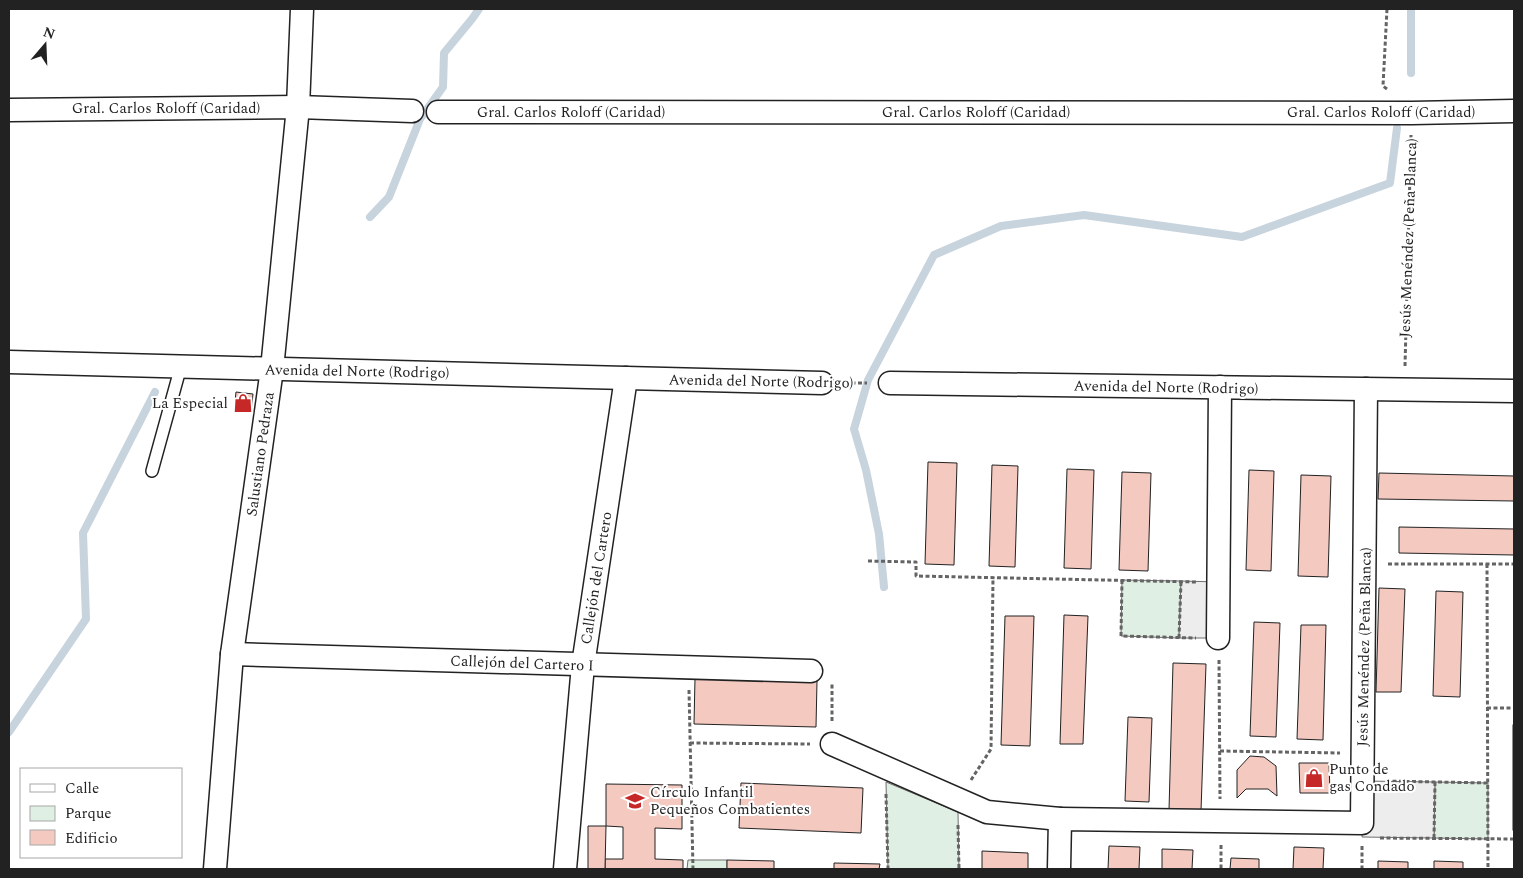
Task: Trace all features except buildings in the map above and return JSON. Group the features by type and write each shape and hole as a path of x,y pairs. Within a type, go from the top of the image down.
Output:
{"street":[{"name":"Salustiano Pedraza","path":"215,869 232,654 272,369 298,107 302,9"},
{"name":"Gral. Carlos Roloff (Caridad)","path":"9,110 298,107 412,111"},
{"name":"Gral. Carlos Roloff (Caridad)","path":"438,112 1412,113 1514,111"},
{"name":"Avenida del Norte (Rodrigo)","path":"9,362 822,383"},
{"name":"Callejón del Cartero","path":"565,869 582,665 626,378"},
{"name":"Avenida del Norte (Rodrigo)","path":"890,383 1514,391"},
{"path":"1218,638 1220,387"},
{"name":"Jesús Menéndez (Peña Blanca)","path":"832,744 987,812 1060,819 1362,823 1366,389"},
{"name":"Callejón del Cartero I","path":"232,654 811,672"},
{"path":"1059,869 1060,819"}],"lane":[{"path":"152,471 181,366"}],"path":[{"path":"1387,9 1384,86 1412,113"},
{"name":"Jesús Menéndez (Peña Blanca)","path":"1404,389 1412,113"},
{"name":"Avenida del Norte (Rodrigo)","path":"822,383 890,383"},
{"path":"868,561 916,562 916,576 1219,582"},
{"path":"1365,564 1514,564"},
{"path":"1487,564 1488,869"},
{"path":"959,869 958,800 991,748 993,577"},
{"path":"1122,580 1121,636 1218,638 1221,869"},
{"path":"1180,638 1181,581"},
{"path":"689,668 693,869"},
{"path":"690,743 832,744 832,672 811,672"},
{"path":"1488,708 1514,708"},
{"path":"1220,751 1363,753"},
{"path":"886,768 888,869"},
{"path":"1363,781 1488,783"},
{"path":"1434,838 1435,782"},
{"path":"1371,838 1514,839"}],"green space":[{"path":"1122,580 1181,581 1179,638 1121,636"},
{"path":"886,782 958,812 959,869 888,869"},
{"path":"1435,782 1488,783 1488,839 1434,838"},
{"path":"688,860 727,860 727,869 687,869"}],"shaded area":[{"path":"1181,581 1219,582 1218,638 1179,638"},
{"path":"1363,781 1435,782 1434,838 1362,837"}],"waterway":[{"path":"370,217 389,197 420,119 443,87 444,53 479,9"},
{"path":"1411,9 1411,73"},
{"path":"884,587 879,534 866,470 854,429 868,380 934,255 1001,226 1084,215 1242,237 1390,183 1397,128"},
{"path":"9,732 86,619 83,533 155,392"}],"place":[{"name":"La Especial","path":"243,403"},
{"name":"Punto de gas Condado","path":"1314,778"},
{"name":"Círculo Infantil Pequeños Combatientes","path":"635,801"}]}
